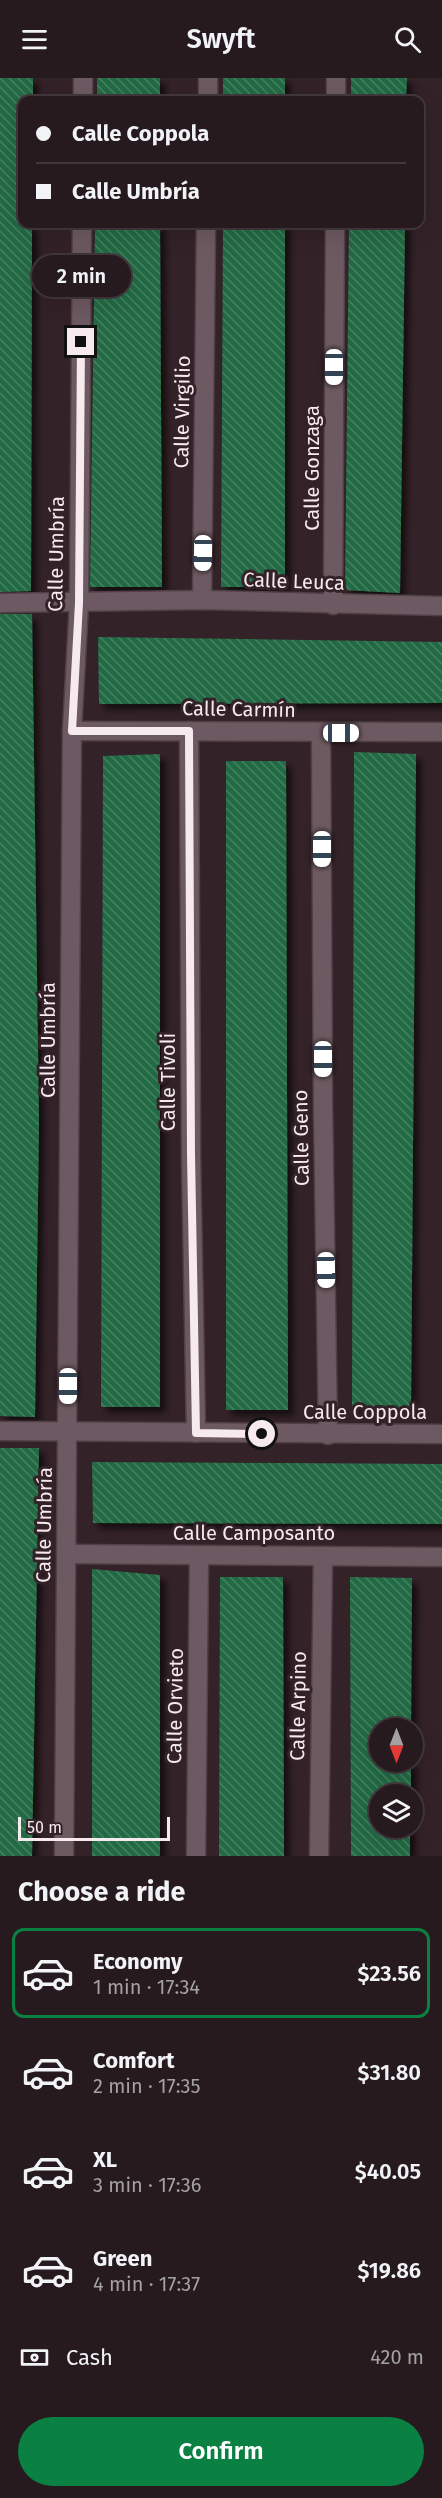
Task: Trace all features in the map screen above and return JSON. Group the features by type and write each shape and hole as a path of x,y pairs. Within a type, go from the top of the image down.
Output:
{"street":[{"path":"83,78 83,96"},
{"path":"208,78 208,96"},
{"path":"336,78 336,96"},
{"name":"Calle Umbría","path":"64,1856 72,731 79,603 82,228"},
{"name":"Calle Virgilio","path":"202,600 206,228"},
{"name":"Calle Gonzaga","path":"333,605 335,228"},
{"name":"Calle Leuca","path":"0,603 202,600 442,606"},
{"name":"Calle Carmín","path":"72,731 442,732"},
{"name":"Calle Tivoli","path":"189,731 191,1142 196,1433"},
{"name":"Calle Geno","path":"321,733 328,1435"},
{"name":"Calle Coppola","path":"0,1431 442,1434"},
{"name":"Calle Camposanto","path":"66,1554 442,1557"},
{"name":"Calle Orvieto","path":"196,1856 199,1556"},
{"name":"Calle Arpino","path":"319,1856 323,1556"}],"building":[{"path":"0,78 33,78 33,96 18,96 18,228 32,228 31,591 0,592"},
{"path":"97,78 160,78 160,96 97,96"},
{"path":"223,78 285,78 285,96 223,96"},
{"path":"351,78 407,78 406,96 351,96"},
{"path":"95,228 160,228 162,587 90,587"},
{"path":"223,228 285,228 285,587 221,587"},
{"path":"349,228 405,228 400,593 345,590"},
{"path":"0,614 32,614 39,1122 35,1417 0,1416"},
{"path":"98,637 442,642 442,703 99,704"},
{"path":"354,752 416,754 411,1408 352,1408"},
{"path":"160,754 160,1407 101,1407 103,756"},
{"path":"226,761 286,761 288,1410 226,1410"},
{"path":"0,1448 39,1448 32,1856 0,1856"},
{"path":"92,1462 442,1464 442,1524 93,1523"},
{"path":"92,1569 160,1575 160,1856 92,1856"},
{"path":"220,1577 283,1577 284,1856 219,1856"},
{"path":"350,1577 412,1578 411,1718 369,1718 369,1772 411,1772 411,1784 369,1784 369,1838 410,1838 410,1856 351,1856"}],"route":[{"path":"81,342 79,603 72,731 189,731 191,1154 196,1433 262,1434"}]}
